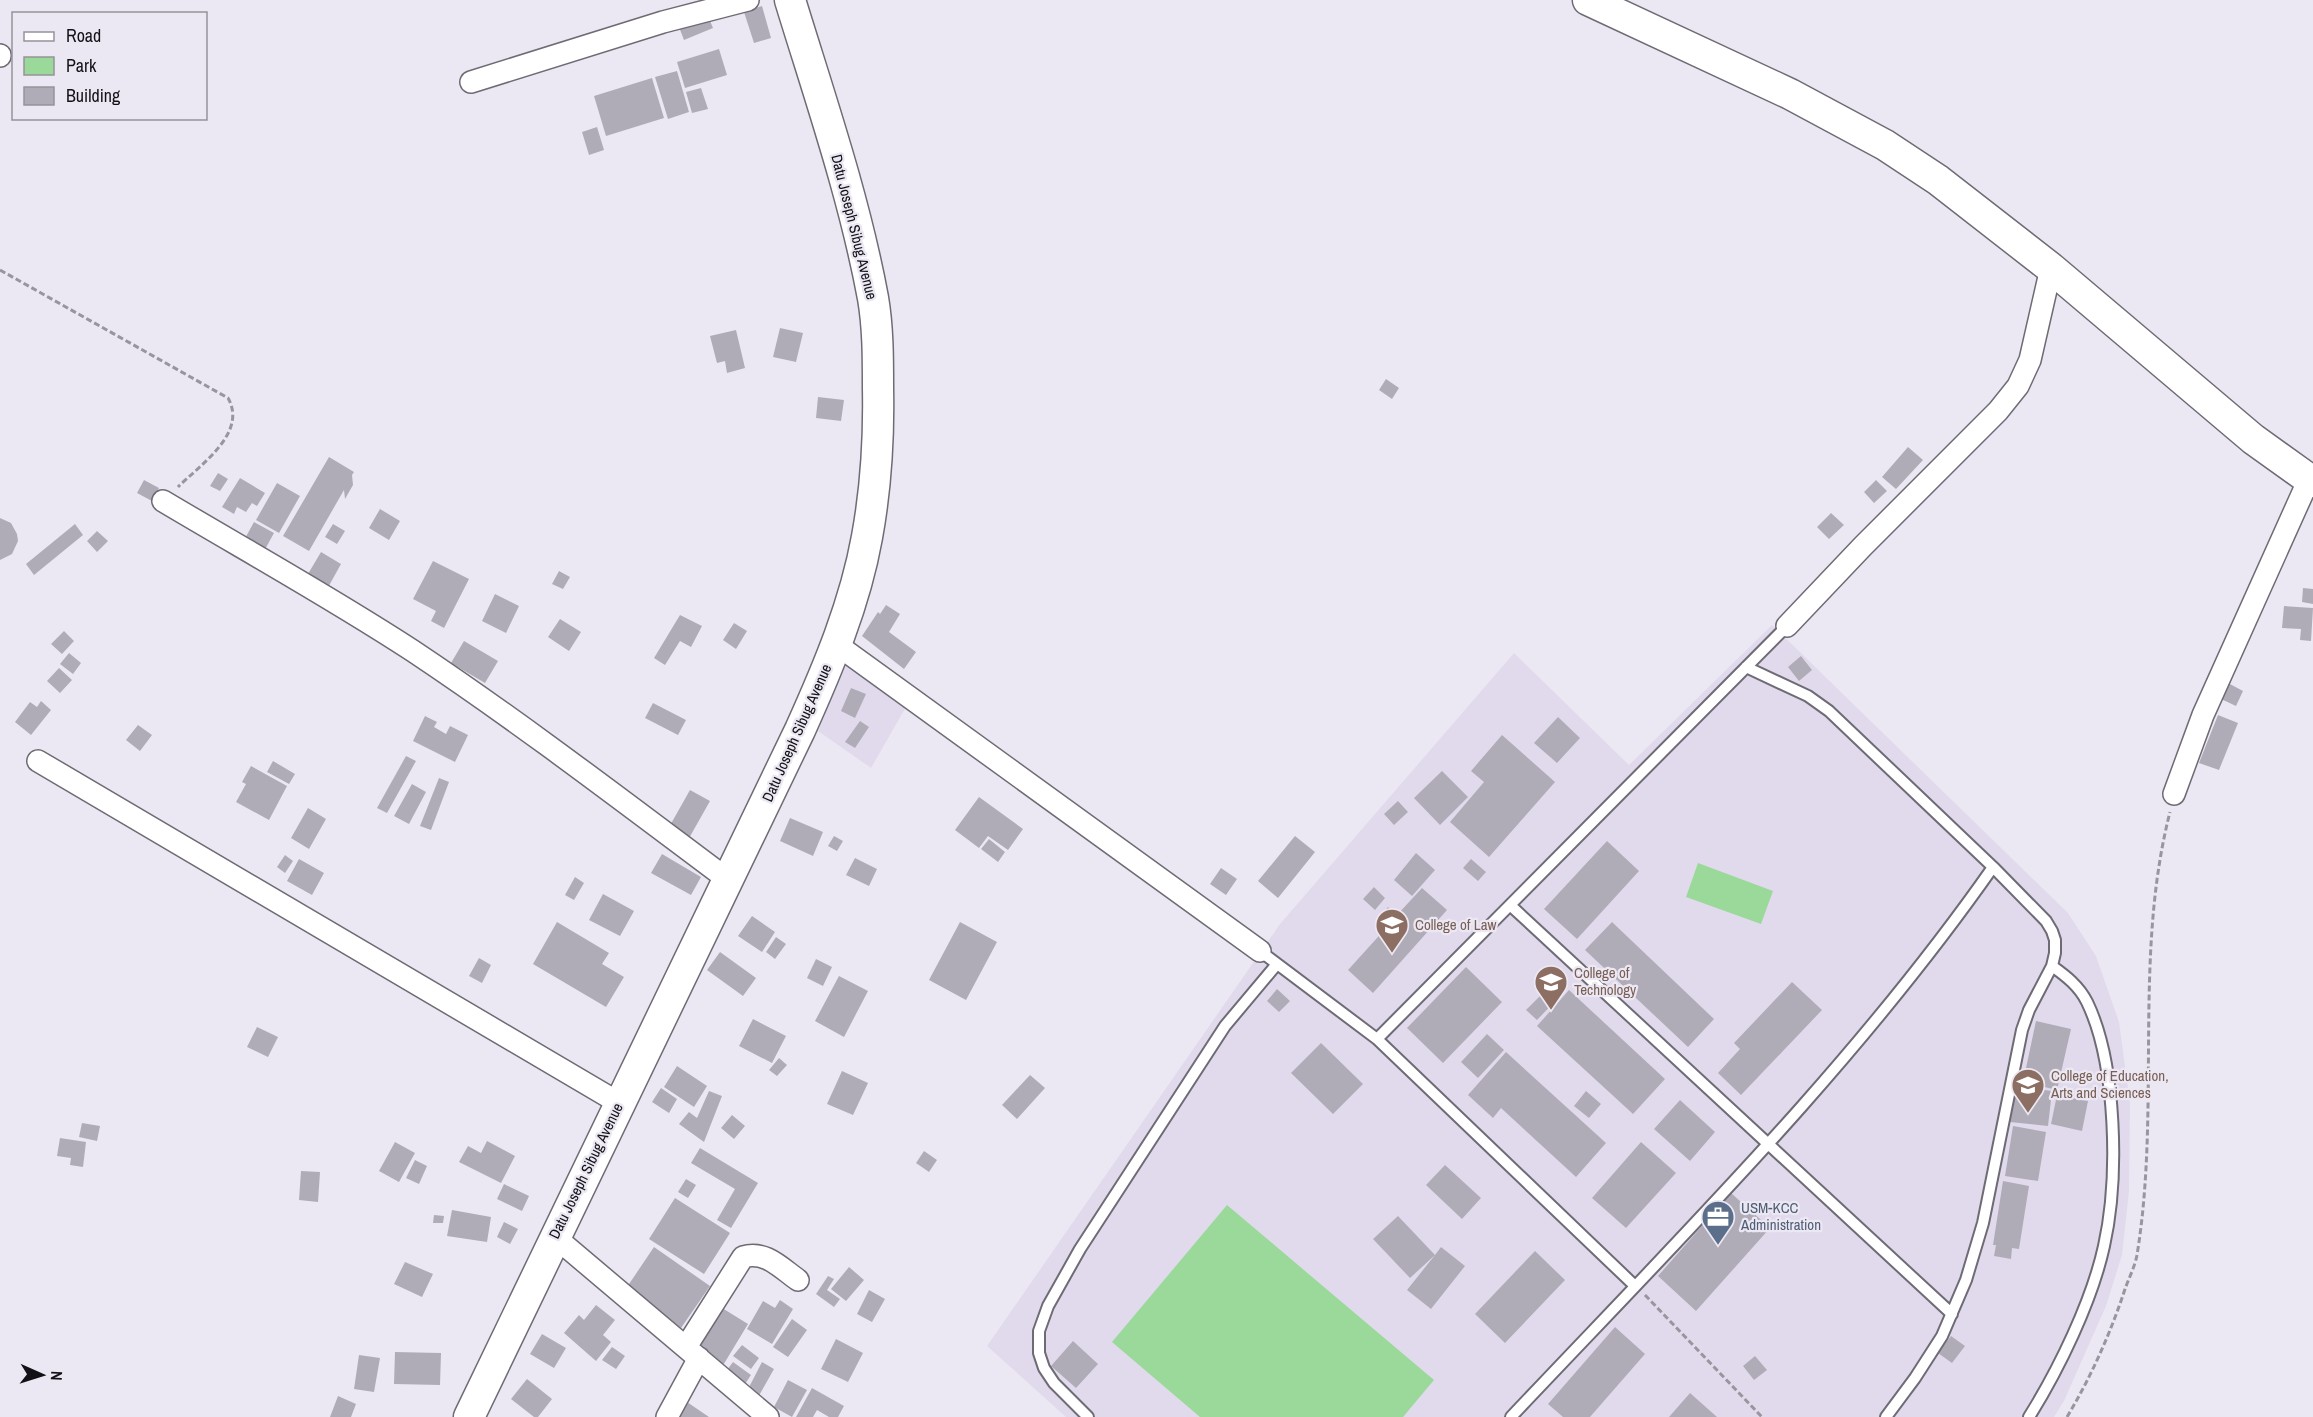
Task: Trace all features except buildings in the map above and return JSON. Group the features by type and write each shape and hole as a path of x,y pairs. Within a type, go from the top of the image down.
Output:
{"main road":[{"name":"Datu Joseph Sibug Avenue","path":"469,1417 800,730 836,644 861,560 874,495 878,414 878,348 873,300 851,203 790,0"},
{"path":"1588,0 1790,94 1885,145 1938,180 2051,268 2253,439 2312,479"}],"street":[{"path":"471,82 663,22 748,0"},
{"path":"1787,626 1998,411 2018,386 2030,360 2051,268"},
{"path":"2174,794 2203,715 2312,479"},
{"path":"163,501 348,610 414,652 597,782 727,879"},
{"path":"836,644 1268,958"},
{"path":"38,761 619,1103"},
{"path":"555,1237 768,1417"},
{"path":"667,1417 692,1353 743,1257 753,1254 763,1255 798,1280"}],"lane":[{"path":"1377,1039 1787,626"},
{"path":"1746,667 1808,696 1829,711 1993,867 2046,921 2055,940 2052,966 2029,1010 2022,1030 1983,1223 1966,1281 1931,1354 1886,1417"},
{"path":"1511,1417 1839,1064 1944,936 1993,867"},
{"path":"1510,905 1952,1314"},
{"path":"1088,1417 1054,1383 1044,1368 1039,1353 1039,1331 1048,1306 1080,1249 1268,958 1377,1039 1635,1286"},
{"path":"2029,1417 2046,1389 2087,1299 2104,1247 2111,1209 2113,1168 2108,1083 2101,1045 2087,1002 2068,978 2052,966"}],"path":[{"path":"0,270 228,398 234,407 234,419 230,430 221,443 163,501"},
{"path":"2067,1417 2079,1398 2119,1308 2137,1257 2148,1086 2152,916 2161,844 2174,794"},
{"path":"1635,1286 1762,1417"}],"shaded area":[{"path":"1772,625 2068,913 2096,956 2119,1022 2130,1103 2129,1191 2122,1255 2106,1306 2064,1401 2054,1417 1066,1417 987,1346 1280,924 1514,653 1629,765"},
{"path":"846,665 906,707 871,768 818,731"}],"green space":[{"path":"1698,863 1773,891 1761,924 1686,897"},
{"path":"1227,1205 1434,1380 1403,1417 1200,1417 1112,1342"}],"place":[{"name":"College of Law","path":"1392,954"},
{"name":"College of Technology","path":"1551,1011"},
{"name":"College of Education, Arts and Sciences","path":"2028,1114"},
{"name":"USM-KCC Administration","path":"1718,1246"}]}
